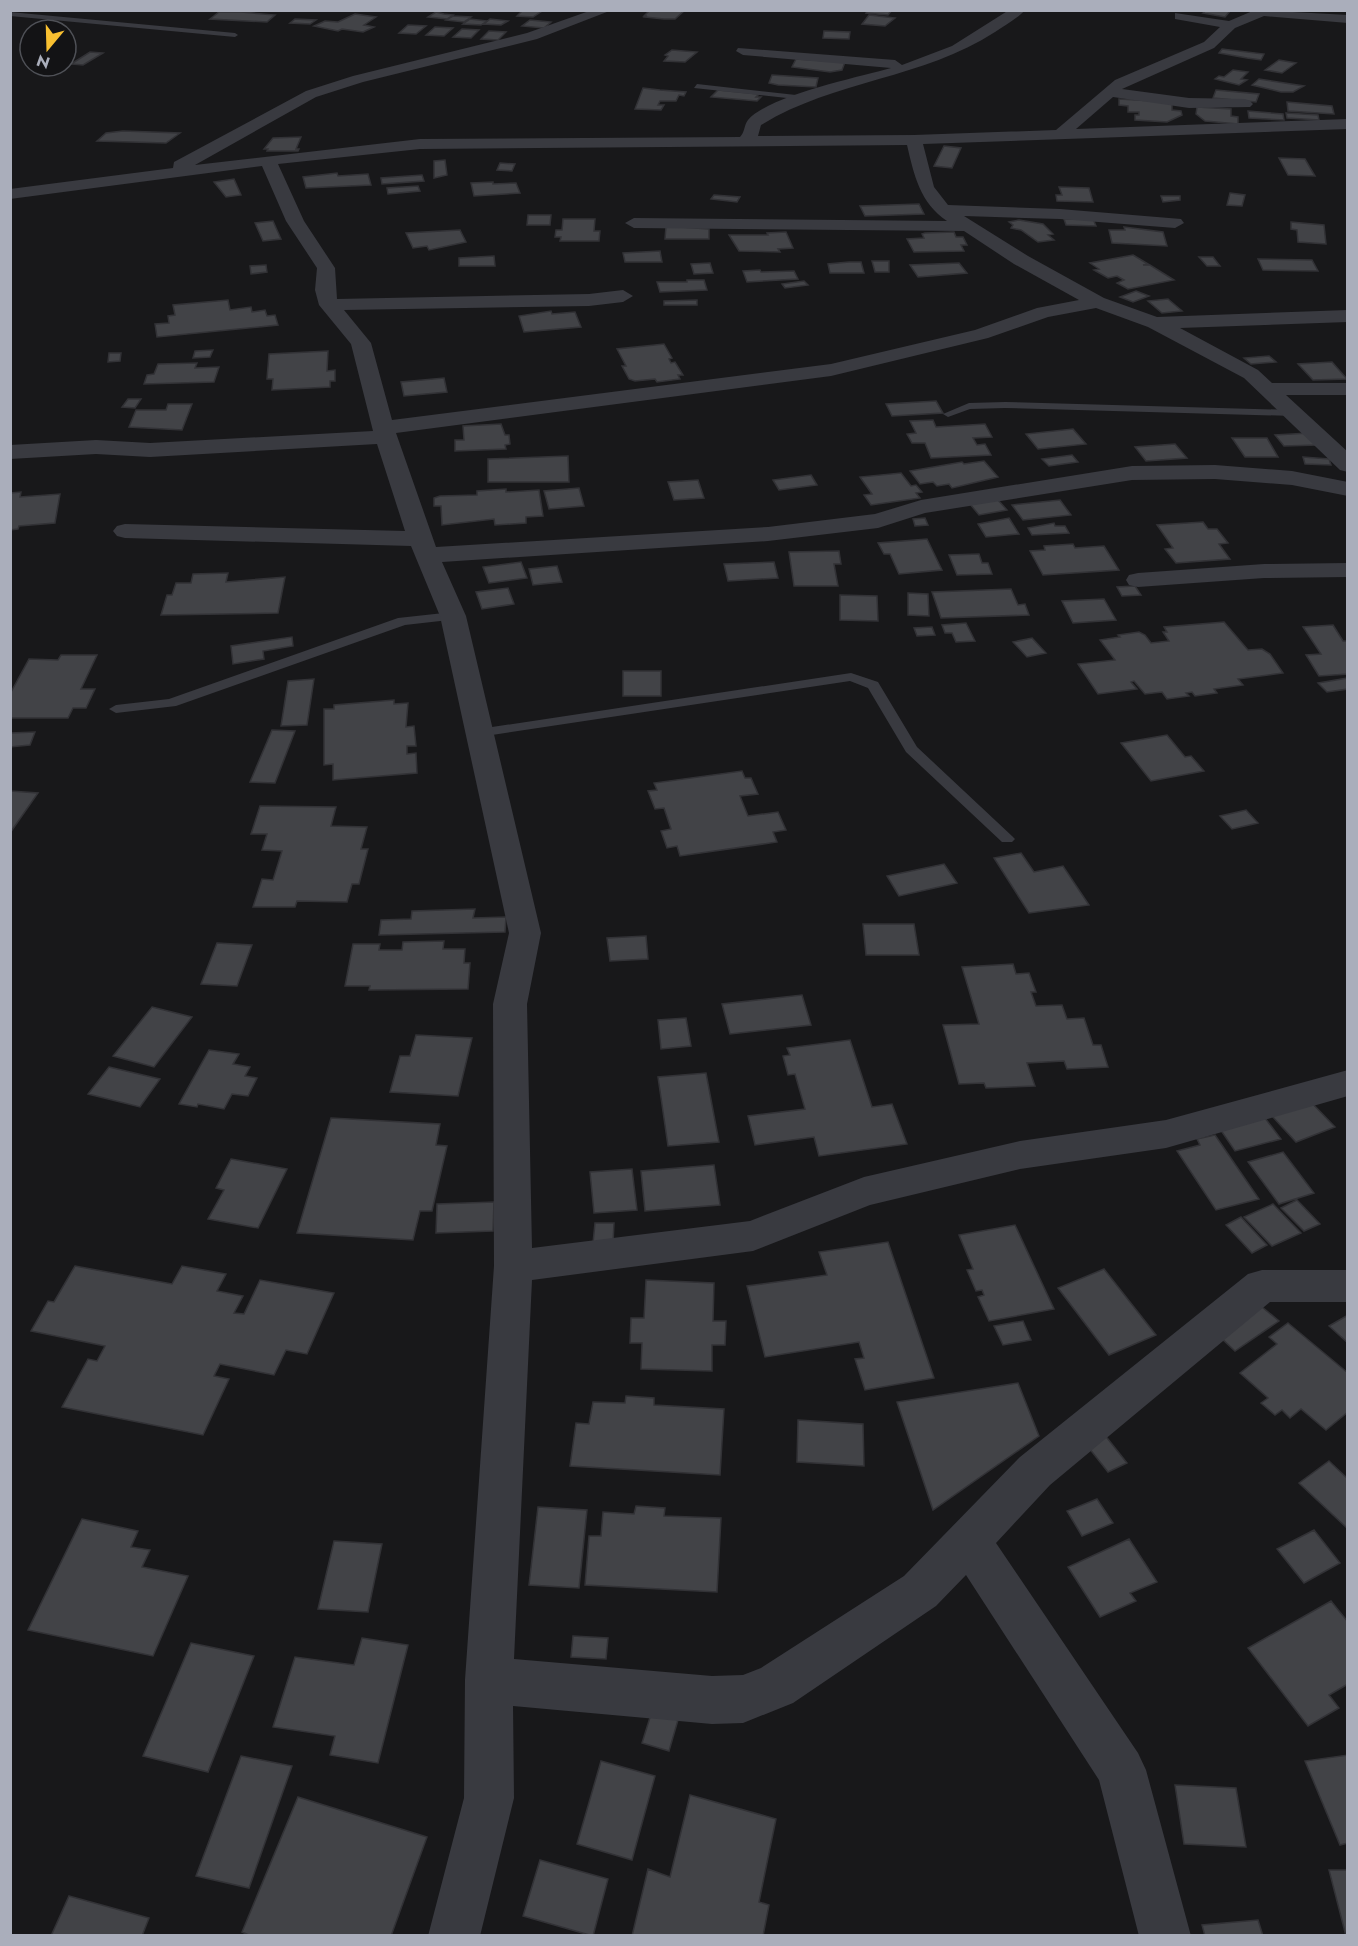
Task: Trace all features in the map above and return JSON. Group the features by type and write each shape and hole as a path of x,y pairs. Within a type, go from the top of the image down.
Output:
{"street":[{"path":"160,176 311,94 358,79 532,36 606,10"},
{"path":"744,142 752,134 754,123 768,112 948,53 1019,10"},
{"path":"1061,134 1120,83 1209,45 1230,25 1265,11 1347,19"},
{"path":"1180,16 1230,25"},
{"path":"743,51 911,66"},
{"path":"1108,92 1189,103 1245,104"},
{"path":"10,194 268,160 430,144 914,140 1347,124"},
{"path":"914,140 926,187 943,210 1097,302 1155,323 1251,374 1347,465"},
{"path":"268,160 295,221 326,268 325,290 329,305 361,343 385,432 424,547 453,616 525,933 510,1004 513,1266 489,1680 489,1798 454,1935"},
{"path":"943,210 1060,214 1175,223"},
{"path":"634,223 965,225"},
{"path":"329,305 379,302 589,300 623,296"},
{"path":"10,452 96,447 150,450 385,432 831,370 981,334 1044,312 1097,302"},
{"path":"1155,323 1347,316"},
{"path":"1269,389 1347,389"},
{"path":"125,531 424,547 768,534 867,522 921,507 1132,473 1215,472 1292,478 1347,489"},
{"path":"1138,580 1264,571 1347,570"},
{"path":"513,1266 753,1236 864,1192 1020,1155 1166,1134 1347,1083"},
{"path":"489,1680 712,1700 743,1699 776,1686 920,1591 1035,1471 1262,1286 1347,1286"},
{"path":"968,1540 1121,1770 1165,1935"}],"lane":[{"path":"10,14 235,35"},
{"path":"697,86 805,98"},
{"path":"948,414 969,406 1005,405 1294,413"},
{"path":"116,709 171,703 403,621 453,616"},
{"path":"479,733 851,677 873,685 911,749 1007,839"}],"building":[{"path":"523,10 542,11 533,17 517,16"},
{"path":"650,10 685,10 675,19 664,19 645,17"},
{"path":"868,10 892,10 888,15 866,13"},
{"path":"1207,10 1231,10 1225,17 1203,13"},
{"path":"219,12 275,15 267,22 210,19"},
{"path":"436,12 453,15 447,19 428,17"},
{"path":"355,14 376,17 364,25 374,27 363,32 342,29 338,31 314,26 325,21 338,22"},
{"path":"869,15 895,18 885,26 862,24"},
{"path":"453,16 471,17 464,22 446,20"},
{"path":"295,19 316,20 310,24 290,23"},
{"path":"470,19 487,21 481,25 463,24"},
{"path":"490,19 508,21 501,25 484,24"},
{"path":"530,20 551,22 544,28 522,26"},
{"path":"408,25 426,26 416,34 399,33"},
{"path":"435,27 453,28 444,36 426,35"},
{"path":"462,29 479,30 471,38 453,37"},
{"path":"489,31 506,32 498,40 481,39"},
{"path":"824,31 850,32 849,39 823,38"},
{"path":"1222,49 1264,54 1261,60 1219,53"},
{"path":"672,50 697,52 685,62 664,61 668,56 665,55"},
{"path":"90,52 103,53 83,65 78,65 78,60"},
{"path":"796,59 845,62 842,70 830,72 792,67"},
{"path":"1279,60 1296,63 1282,73 1265,70"},
{"path":"1233,70 1248,72 1241,79 1247,80 1239,85 1215,79 1219,76 1224,77"},
{"path":"772,75 818,78 816,87 778,85 769,83"},
{"path":"1259,79 1304,86 1293,92 1281,92 1252,85"},
{"path":"643,88 686,92 684,96 679,95 676,101 660,101 658,105 664,105 661,110 635,109"},
{"path":"718,90 759,94 756,97 761,97 757,101 711,97"},
{"path":"1216,90 1259,94 1256,102 1213,98"},
{"path":"1119,99 1172,102 1172,110 1181,111 1182,115 1167,122 1135,120 1135,115 1139,115 1139,112 1128,112 1128,106 1119,105"},
{"path":"1287,102 1332,106 1334,114 1288,111"},
{"path":"1197,107 1231,109 1231,116 1238,117 1238,124 1205,121 1196,114"},
{"path":"1248,111 1283,114 1284,120 1249,118"},
{"path":"1286,113 1318,115 1319,120 1287,118"},
{"path":"123,131 180,133 166,143 97,141 106,133"},
{"path":"301,137 296,149 299,149 298,151 267,151 268,149 264,149 273,138"},
{"path":"944,146 961,148 952,168 934,166"},
{"path":"1279,158 1305,159 1315,176 1288,175"},
{"path":"445,160 447,175 434,178 434,161"},
{"path":"500,163 515,164 512,171 497,170"},
{"path":"337,173 338,176 368,174 371,185 306,188 303,177"},
{"path":"422,175 424,181 382,184 381,178"},
{"path":"234,179 241,195 226,197 214,182"},
{"path":"493,182 493,184 516,183 520,193 474,196 471,183"},
{"path":"418,186 420,191 388,194 387,188"},
{"path":"1059,187 1089,188 1093,202 1057,201 1056,195 1062,195"},
{"path":"1230,193 1245,195 1242,206 1227,205"},
{"path":"714,195 740,197 737,202 711,199"},
{"path":"1161,196 1180,196 1180,200 1163,202"},
{"path":"919,204 924,214 865,216 860,206"},
{"path":"528,215 551,215 550,225 527,225"},
{"path":"563,219 595,219 594,231 600,231 599,241 560,241 561,237 555,237 556,230 562,230"},
{"path":"1064,219 1093,219 1096,226 1066,225"},
{"path":"1019,220 1043,224 1053,234 1048,235 1054,240 1038,242 1021,230 1011,228 1013,225 1009,222"},
{"path":"273,221 281,239 263,241 255,223"},
{"path":"1291,222 1324,225 1326,244 1298,242 1297,230 1291,229"},
{"path":"666,226 709,229 709,239 665,239"},
{"path":"1124,227 1163,232 1167,246 1112,243 1109,230 1125,230"},
{"path":"460,230 466,242 429,250 427,246 413,248 406,233"},
{"path":"786,232 793,248 778,249 780,252 739,251 729,235 768,235 767,233"},
{"path":"954,232 956,237 963,237 967,245 961,245 964,251 914,252 907,239 924,238 922,234 925,233"},
{"path":"660,251 662,262 625,262 623,253"},
{"path":"1133,255 1148,264 1143,265 1150,265 1174,280 1128,289 1117,283 1124,280 1117,276 1108,278 1094,270 1099,269 1090,263"},
{"path":"494,256 495,266 459,266 459,258"},
{"path":"1199,257 1213,257 1220,266 1207,266"},
{"path":"1258,259 1312,260 1318,271 1263,270"},
{"path":"872,261 889,261 889,272 875,272"},
{"path":"861,262 864,273 830,273 828,264"},
{"path":"710,263 713,273 694,274 691,264"},
{"path":"959,263 967,273 918,277 910,265"},
{"path":"266,265 267,272 251,274 250,266"},
{"path":"760,270 761,272 794,271 798,279 747,282 743,271"},
{"path":"687,280 704,280 707,290 660,292 657,282 687,282"},
{"path":"804,281 808,285 785,288 782,284"},
{"path":"1136,291 1149,296 1133,302 1120,297"},
{"path":"1168,299 1182,311 1162,313 1148,301"},
{"path":"228,300 230,310 251,307 252,312 265,310 267,316 275,315 278,325 157,337 155,324 169,323 168,316 175,315 173,305"},
{"path":"697,300 697,305 664,305 664,301"},
{"path":"551,311 552,314 575,312 581,327 524,332 519,316"},
{"path":"664,344 672,358 669,359 671,363 675,362 683,375 678,375 680,379 657,382 655,379 635,381 629,379 622,366 626,366 617,349"},
{"path":"213,350 210,357 193,358 195,351"},
{"path":"328,351 327,371 335,370 335,381 330,381 330,387 272,390 273,379 267,379 269,354"},
{"path":"109,353 121,353 120,361 108,362"},
{"path":"1269,356 1276,362 1251,364 1244,358"},
{"path":"1332,362 1347,379 1313,380 1298,364"},
{"path":"197,363 195,368 219,367 214,382 144,384 147,375 154,374 158,364"},
{"path":"444,378 447,392 404,396 401,382"},
{"path":"128,399 141,399 135,408 122,407"},
{"path":"936,401 943,413 892,416 886,404"},
{"path":"168,404 192,404 182,430 129,427 136,410 166,410"},
{"path":"933,420 936,427 985,424 992,437 973,438 977,445 985,444 991,455 931,458 925,443 912,443 907,434 916,433 910,421"},
{"path":"501,424 505,435 509,435 510,444 505,445 506,449 455,451 455,440 464,440 463,426"},
{"path":"1073,429 1086,444 1038,449 1026,434"},
{"path":"1309,433 1318,445 1284,446 1275,435"},
{"path":"1232,438 1267,438 1278,457 1245,457"},
{"path":"1175,444 1187,458 1146,461 1135,447"},
{"path":"1072,455 1078,462 1049,466 1042,459"},
{"path":"568,456 569,482 488,482 488,459"},
{"path":"1303,457 1329,459 1331,465 1305,464"},
{"path":"984,461 998,477 952,488 949,484 937,486 933,482 920,484 910,471 962,462 964,464"},
{"path":"901,473 911,486 916,485 922,492 916,493 920,498 871,505 864,495 872,494 860,477"},
{"path":"811,475 817,485 779,490 773,480"},
{"path":"698,480 704,498 674,500 668,482"},
{"path":"579,488 584,506 549,509 544,491"},
{"path":"506,489 506,492 539,490 543,516 526,517 526,523 495,525 494,519 442,525 441,506 434,506 434,498 440,496 477,495 477,491"},
{"path":"21,492 20,497 60,494 55,523 19,526 18,529 10,530 10,493"},
{"path":"998,500 1007,510 979,515 970,504"},
{"path":"1060,500 1071,515 1023,520 1012,505"},
{"path":"925,518 928,525 915,526 913,519"},
{"path":"1009,518 1019,534 986,537 978,524"},
{"path":"1203,522 1208,529 1217,529 1228,543 1219,544 1230,559 1176,563 1165,549 1173,548 1157,525"},
{"path":"1054,523 1055,526 1065,526 1069,533 1032,535 1028,528"},
{"path":"927,539 942,570 899,574 890,554 884,554 878,543"},
{"path":"1073,544 1075,548 1104,546 1119,570 1043,575 1030,551 1045,550 1044,546"},
{"path":"839,551 841,564 834,564 838,586 794,586 789,552"},
{"path":"979,554 982,563 988,563 992,574 957,575 949,555"},
{"path":"521,562 527,578 489,583 483,567"},
{"path":"774,562 778,578 728,581 724,564"},
{"path":"557,566 562,582 533,585 529,569"},
{"path":"228,573 226,582 285,577 278,613 161,615 167,595 172,595 176,583 191,583 193,574"},
{"path":"1135,586 1141,595 1122,596 1117,587"},
{"path":"508,588 514,604 482,609 476,592"},
{"path":"1011,589 1018,605 1025,604 1029,615 941,618 932,592"},
{"path":"908,593 928,594 929,616 908,615"},
{"path":"840,595 877,596 878,621 840,620"},
{"path":"1104,599 1116,620 1073,623 1062,601"},
{"path":"1224,622 1248,650 1262,649 1270,654 1283,673 1238,679 1243,685 1214,689 1217,693 1195,696 1192,692 1186,693 1189,696 1167,699 1162,692 1145,694 1134,681 1131,682 1137,689 1098,694 1078,664 1115,660 1100,640 1139,632 1145,635 1151,643 1169,641 1163,632 1167,632 1164,627"},
{"path":"966,623 975,641 956,642 952,633 945,633 942,625"},
{"path":"1333,625 1343,641 1348,641 1348,674 1319,676 1306,655 1321,654 1303,627"},
{"path":"932,627 935,635 917,636 914,628"},
{"path":"292,637 293,646 263,651 264,659 233,664 231,646"},
{"path":"1032,638 1046,653 1027,657 1013,642"},
{"path":"61,655 97,655 81,689 95,689 86,708 73,708 68,718 10,718 10,694 29,659 58,660"},
{"path":"623,671 661,671 661,696 623,696"},
{"path":"1348,678 1348,689 1327,692 1318,683"},
{"path":"314,679 307,725 281,726 288,681"},
{"path":"394,700 394,704 408,703 406,727 414,726 416,746 407,746 407,754 416,753 417,773 333,780 333,764 324,765 324,709 334,709 334,705"},
{"path":"272,730 295,731 275,783 250,782"},
{"path":"35,732 30,745 10,747 10,733"},
{"path":"1167,735 1185,757 1191,756 1204,771 1151,781 1121,743"},
{"path":"742,771 745,778 751,778 758,794 740,796 748,816 778,812 786,830 773,832 777,842 680,856 677,846 667,848 661,831 671,829 664,808 655,809 648,791 657,790 654,783"},
{"path":"10,791 38,793 10,833"},
{"path":"260,806 336,807 331,826 367,827 361,849 368,849 359,884 352,884 347,902 297,901 295,907 253,907 262,879 273,880 282,851 262,850 267,834 251,834"},
{"path":"1246,810 1258,823 1232,829 1220,816"},
{"path":"1021,853 1034,872 1063,866 1089,905 1029,913 994,858"},
{"path":"944,864 957,883 899,896 887,876"},
{"path":"475,909 473,918 506,917 505,932 379,935 381,920 411,919 412,911"},
{"path":"863,924 914,924 919,955 866,955"},
{"path":"646,936 648,959 610,961 607,938"},
{"path":"444,941 443,949 465,949 464,963 470,963 468,989 369,990 370,986 345,986 353,944 380,944 379,950 402,950 403,942"},
{"path":"217,943 252,945 237,986 201,984"},
{"path":"1013,964 1016,974 1029,973 1036,992 1031,992 1036,1006 1062,1005 1067,1019 1084,1018 1093,1045 1101,1045 1108,1067 1067,1069 1064,1061 1027,1063 1035,1086 986,1088 984,1083 959,1084 943,1025 979,1024 962,967"},
{"path":"802,995 811,1025 730,1034 722,1004"},
{"path":"152,1007 192,1017 154,1067 113,1056"},
{"path":"686,1018 691,1046 661,1049 658,1020"},
{"path":"416,1035 472,1038 458,1096 390,1092 400,1056 410,1056"},
{"path":"850,1040 872,1107 892,1104 907,1144 819,1156 814,1137 755,1145 748,1116 805,1109 795,1074 788,1075 783,1056 790,1055 787,1048"},
{"path":"209,1050 239,1054 233,1064 250,1067 245,1076 257,1078 248,1096 232,1094 224,1109 198,1104 197,1107 179,1104"},
{"path":"109,1067 160,1079 140,1107 88,1094"},
{"path":"706,1073 719,1142 668,1146 658,1077"},
{"path":"1309,1100 1335,1127 1296,1142 1270,1114"},
{"path":"331,1118 440,1124 436,1145 447,1146 432,1211 420,1211 413,1240 297,1233"},
{"path":"1265,1118 1281,1139 1235,1151 1220,1129"},
{"path":"1215,1135 1259,1199 1216,1210 1177,1151 1200,1145 1197,1139"},
{"path":"1283,1152 1314,1193 1279,1204 1248,1162"},
{"path":"231,1159 287,1169 258,1228 208,1219 224,1190 216,1188"},
{"path":"714,1165 720,1205 645,1211 641,1171"},
{"path":"632,1169 637,1210 594,1213 590,1172"},
{"path":"1297,1200 1320,1224 1304,1231 1281,1208"},
{"path":"494,1202 493,1231 436,1233 437,1204"},
{"path":"1273,1204 1301,1233 1272,1246 1244,1217"},
{"path":"1241,1217 1267,1245 1252,1253 1226,1225"},
{"path":"595,1223 614,1223 613,1243 593,1243"},
{"path":"1015,1225 1054,1309 989,1321 978,1297 984,1295 982,1290 976,1291 967,1270 973,1269 959,1235"},
{"path":"888,1242 934,1378 865,1390 855,1359 864,1358 859,1342 765,1357 747,1286 827,1275 819,1252"},
{"path":"75,1266 172,1284 182,1266 226,1274 217,1291 243,1296 234,1313 244,1314 260,1280 334,1293 307,1354 286,1350 274,1375 220,1364 214,1376 229,1379 203,1435 62,1407 88,1359 97,1361 105,1346 31,1331 48,1301 54,1302"},
{"path":"1104,1269 1156,1335 1109,1355 1058,1288"},
{"path":"646,1280 714,1283 713,1321 726,1321 725,1345 712,1345 712,1371 641,1369 642,1343 630,1343 631,1318 644,1318"},
{"path":"1262,1307 1279,1321 1235,1351 1219,1336"},
{"path":"1348,1315 1348,1343 1329,1326"},
{"path":"1023,1321 1031,1340 1003,1345 994,1326"},
{"path":"1288,1323 1348,1373 1348,1412 1326,1430 1301,1409 1290,1418 1282,1410 1275,1415 1261,1403 1268,1398 1240,1373 1277,1344 1269,1337"},
{"path":"1018,1383 1039,1436 933,1510 897,1402"},
{"path":"626,1396 654,1398 654,1405 724,1409 720,1475 570,1466 576,1423 589,1424 593,1402 625,1403"},
{"path":"798,1420 863,1424 864,1466 797,1462"},
{"path":"1104,1434 1127,1463 1108,1472 1085,1443"},
{"path":"1329,1461 1348,1479 1348,1529 1299,1483"},
{"path":"1097,1499 1113,1523 1082,1536 1067,1511"},
{"path":"636,1506 665,1508 664,1516 721,1518 717,1592 585,1585 589,1536 601,1536 603,1512 634,1514"},
{"path":"538,1507 587,1510 579,1588 529,1585"},
{"path":"82,1519 138,1531 131,1547 150,1550 142,1567 188,1576 153,1656 28,1630"},
{"path":"1314,1530 1340,1563 1304,1583 1277,1549"},
{"path":"1129,1539 1157,1582 1130,1593 1136,1601 1100,1617 1068,1567"},
{"path":"334,1541 382,1544 368,1612 318,1609"},
{"path":"1331,1601 1348,1622 1348,1684 1329,1695 1339,1708 1308,1726 1248,1648"},
{"path":"573,1636 608,1638 606,1659 571,1657"},
{"path":"362,1638 408,1645 378,1763 330,1755 335,1736 273,1727 295,1657 354,1665"},
{"path":"191,1643 254,1656 208,1772 143,1756"},
{"path":"652,1711 678,1720 669,1751 642,1743"},
{"path":"1348,1755 1348,1843 1340,1845 1305,1761"},
{"path":"241,1756 292,1766 249,1888 196,1876"},
{"path":"601,1761 655,1776 632,1860 577,1844"},
{"path":"1175,1785 1236,1788 1246,1847 1184,1844"},
{"path":"690,1795 776,1819 759,1902 769,1905 763,1936 632,1936 648,1869 670,1877"},
{"path":"298,1797 427,1837 391,1936 251,1936 242,1932"},
{"path":"540,1860 608,1879 593,1936 523,1916"},
{"path":"1329,1870 1348,1870 1348,1936 1346,1936"},
{"path":"69,1896 149,1918 142,1936 51,1936"},
{"path":"1258,1920 1263,1936 1205,1936 1202,1925"}]}
